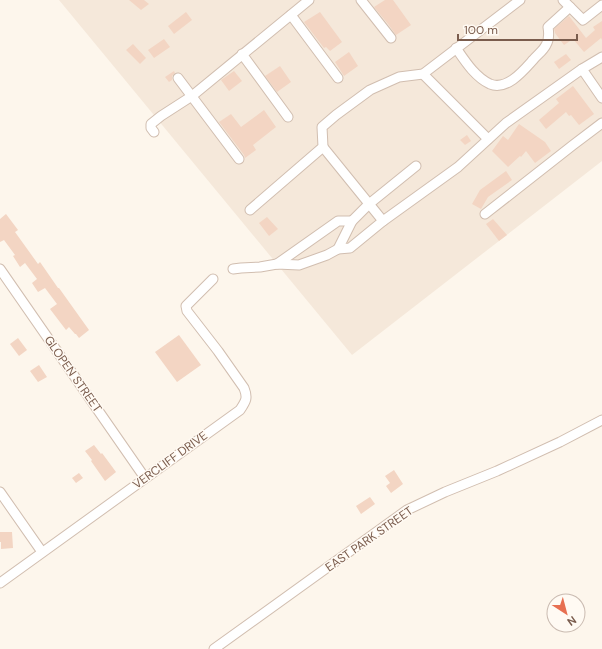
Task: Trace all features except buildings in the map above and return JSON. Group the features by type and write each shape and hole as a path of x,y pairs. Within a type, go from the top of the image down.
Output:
{"street":[{"path":"154,132 151,128 151,124 192,96 309,0"},
{"path":"361,0 391,38"},
{"path":"382,220 323,147 322,127 370,90 399,77 423,74 520,0"},
{"path":"563,0 583,20 602,5"},
{"path":"456,48 480,77 490,84 497,86 507,83 514,79 546,45 549,36 548,27 570,7"},
{"path":"291,15 338,78"},
{"path":"242,54 288,117"},
{"path":"338,248 350,248 382,220 458,167 506,123 582,69 602,57"},
{"path":"582,69 602,98"},
{"path":"423,74 488,139"},
{"path":"178,78 239,159"},
{"path":"485,214 602,123"},
{"path":"250,210 323,147"},
{"path":"233,270 277,264 299,265 327,255 338,248 352,221 369,204 416,166"},
{"path":"277,264 338,221 352,221"},
{"name":"GLOPEN STREET","path":"0,269 145,478"},
{"name":"VERCLIFF DRIVE","path":"0,583 240,410 245,403 247,394 244,388 187,311 186,306 213,279"},
{"name":"EAST PARK STREET","path":"214,649 407,510 444,492 497,471 560,442 602,420"},
{"path":"0,492 42,552"}],"shaded area":[{"path":"59,0 602,0 602,161 352,355"}]}
